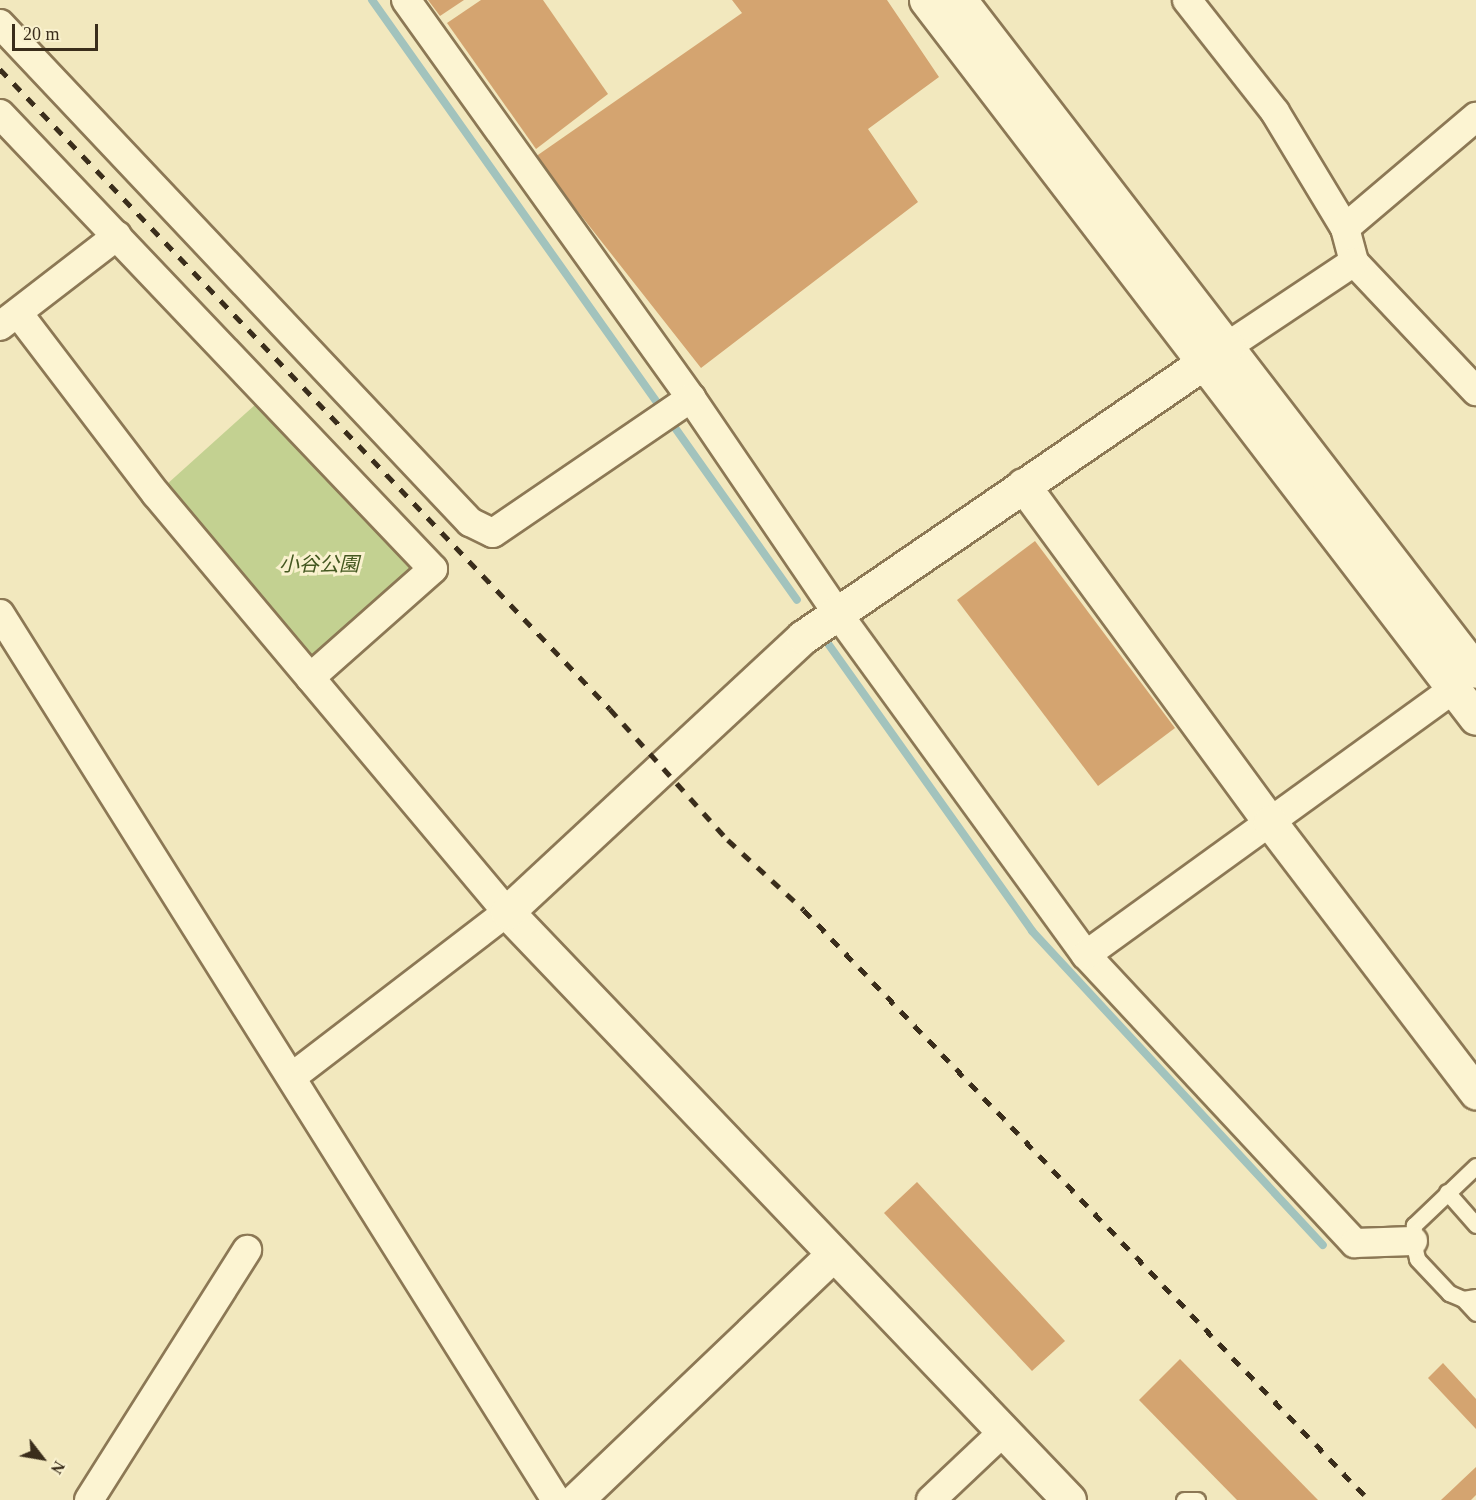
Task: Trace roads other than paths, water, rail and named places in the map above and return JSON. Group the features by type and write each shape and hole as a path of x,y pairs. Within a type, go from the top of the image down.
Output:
{"street":[{"path":"405,0 674,410 836,610 1086,955 1355,1243 1413,1241"},
{"path":"927,0 1216,353"},
{"path":"960,0 1216,353 1465,680 1476,718"},
{"path":"1187,0 1275,112 1345,228 1354,262 1476,391"},
{"path":"0,24 470,522 493,533 674,410"},
{"path":"0,114 434,569 310,678"},
{"path":"1345,228 1476,117"},
{"path":"117,236 9,320 507,912 1069,1500"},
{"path":"292,1077 507,912 803,637 836,610 1354,262"},
{"path":"1023,485 1270,822 1476,1092"},
{"path":"0,614 556,1500"},
{"path":"1086,955 1465,680"},
{"path":"89,1500 247,1250"},
{"path":"576,1500 833,1254"},
{"path":"932,1500 1003,1432"}],"lane":[{"path":"1476,1166 1414,1225 1413,1241 1417,1259 1427,1272 1449,1293 1470,1298 1476,1313"},
{"path":"1447,1192 1476,1225"},
{"path":"1184,1500 1197,1500"}],"waterway":[{"path":"372,0 797,600"},
{"path":"829,645 1032,931 1323,1245"}],"railway":[{"path":"0,69 610,709 728,840 804,910 1369,1500"}],"park label":[{"name":"小谷公園","path":"319,564"}]}
